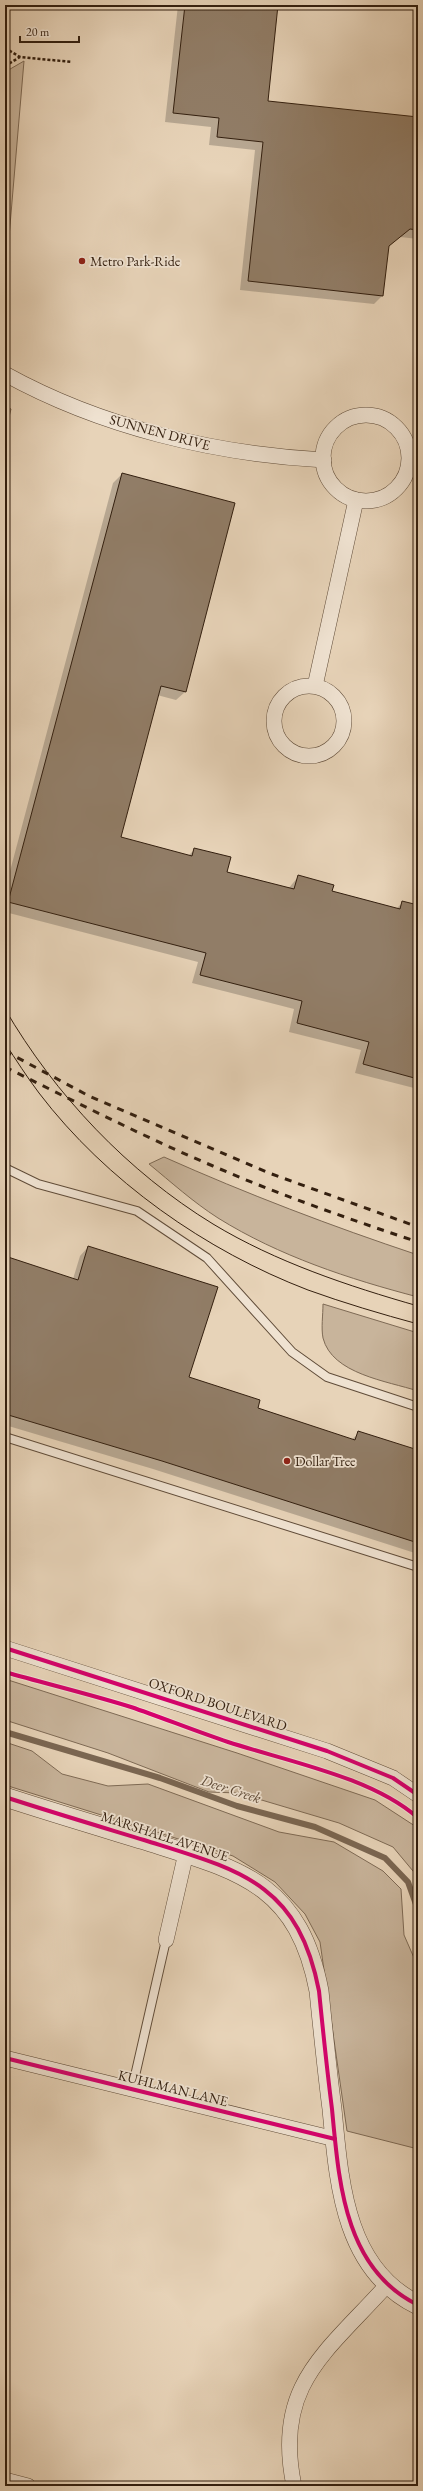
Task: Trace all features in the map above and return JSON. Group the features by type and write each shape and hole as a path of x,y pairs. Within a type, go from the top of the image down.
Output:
{"street":[{"name":"SUNNEN DRIVE","path":"5,374 44,396 152,433 210,446 269,456 324,460"},
{"path":"367,415 377,416 394,425 414,452 407,474 395,490 377,499 356,500 342,493 331,482 324,460 327,440 339,425 357,416 367,415"},
{"path":"315,686 356,500"},
{"path":"303,686 315,686 326,690 335,697 344,718 344,729 339,740 332,748 322,754 310,756 299,755 288,749 280,741 275,730 274,719 276,707 283,697 292,690 303,686"},
{"name":"OXFORD BOULEVARD","path":"5,1648 327,1751 393,1778 418,1795"},
{"name":"MARSHALL AVENUE","path":"5,1797 186,1853 239,1872 258,1884 285,1909 302,1936 314,1967 319,1991 335,2139 343,2195 355,2238 367,2260 387,2285 418,2305"},
{"path":"166,1940 186,1853"},
{"name":"KUHLMAN LANE","path":"5,2058 335,2139"},
{"path":"294,2486 288,2447 289,2425 294,2404 302,2384 328,2349 387,2285"},
{"path":"5,2480 28,2486"}],"lane":[{"path":"5,1168 38,1184 137,1211 207,1258 292,1352 327,1377 418,1407"},
{"path":"5,1437 418,1567"},
{"path":"132,2089 166,1940"}],"path":[{"path":"5,10 8,5"},
{"path":"5,48 20,57 72,62"},
{"path":"5,66 20,57"}],"shaded area":[{"path":"24,61 5,284 5,72"},
{"path":"5,406 11,409 5,433"},
{"path":"164,1157 226,1184 290,1209 353,1233 418,1255 418,1297 315,1265 241,1232 218,1218 182,1192 149,1164"},
{"path":"323,1304 418,1333 418,1391 362,1374 337,1360 328,1350 323,1338"},
{"path":"5,1679 237,1753 375,1800 418,1828 418,1877 393,1847 339,1823 238,1793 209,1792 108,1753 5,1720"},
{"path":"5,1742 32,1751 62,1774 108,1786 148,1784 279,1832 334,1842 383,1871 401,1889 404,1935 418,1967 418,2149 347,2131 320,1942 305,1914 275,1882 233,1856 5,1785"}],"building":[{"path":"185,5 278,5 268,101 418,117 418,230 410,229 389,246 383,296 248,281 263,142 217,137 219,118 173,113"},
{"path":"122,473 235,503 186,692 161,686 121,837 192,856 194,848 231,857 227,872 294,889 298,875 334,885 332,891 400,909 402,901 418,905 418,1079 363,1064 369,1042 297,1023 302,1001 200,975 206,953 8,902"},
{"path":"88,1246 218,1287 189,1377 260,1400 258,1408 355,1440 358,1431 418,1450 418,1543 162,1461 5,1414 5,1256 78,1280"}],"waterway":[{"name":"Deer Creek","path":"5,1732 160,1778 237,1806 315,1827 385,1858 408,1882 418,1910"}],"tram line":[{"path":"5,1009 25,1041 70,1101 123,1156 152,1181 182,1203 237,1238 287,1261 313,1272 365,1290 418,1306"},
{"path":"5,1043 39,1093 66,1125 95,1155 127,1184 160,1210 196,1234 232,1255 270,1274 308,1290 418,1324"}],"railway":[{"path":"5,1051 89,1096 269,1173 418,1227"},
{"path":"5,1067 187,1155 264,1187 418,1242"}],"cycle path":[{"path":"5,1648 327,1751 393,1778 418,1795"},
{"path":"5,1672 131,1707 228,1742 328,1772 377,1792 399,1804 418,1818"},
{"path":"5,1797 208,1861 236,1872 259,1886 279,1903 296,1926 309,1954 319,1991 338,2165 350,2221 360,2246 374,2269 393,2289 418,2305"},
{"path":"5,2058 335,2139"}],"place":[{"name":"Metro Park-Ride","path":"82,261"},
{"name":"Dollar Tree","path":"287,1461"}]}
